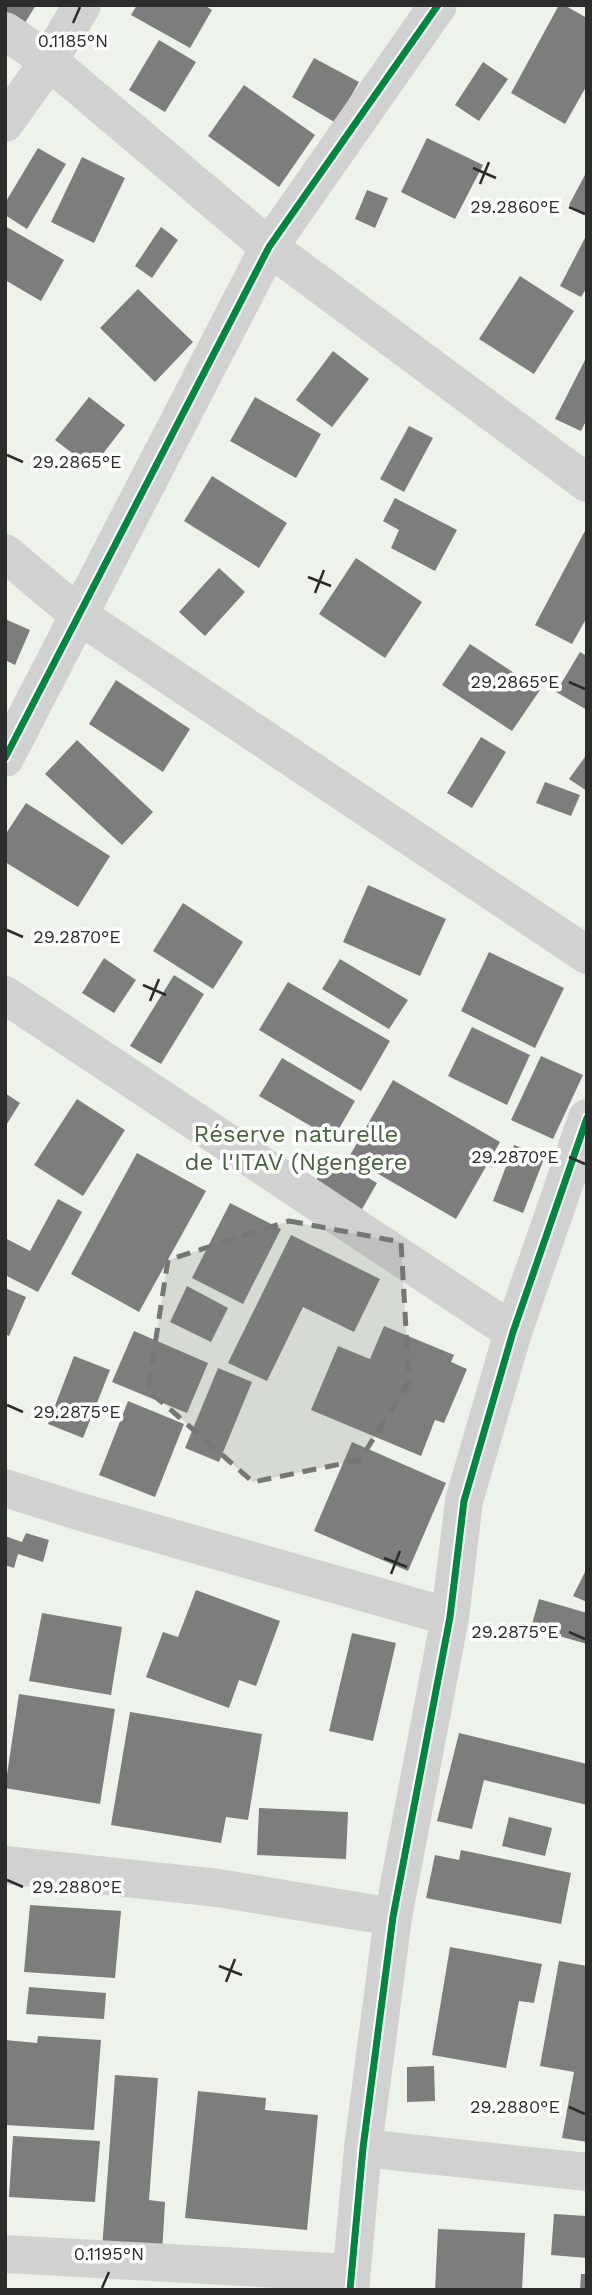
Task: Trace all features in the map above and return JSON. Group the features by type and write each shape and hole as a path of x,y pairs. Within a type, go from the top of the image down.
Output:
{"street":[{"path":"5,123 49,61 82,5"},
{"path":"5,758 269,247 438,5"},
{"path":"5,32 49,61 269,247 587,483"},
{"path":"5,553 80,615 587,955"},
{"path":"5,995 513,1332"},
{"path":"5,2254 350,2281 363,2148 393,1917 450,1617 464,1501 513,1332 587,1118"},
{"path":"5,1488 450,1617"},
{"path":"5,1866 218,1888 393,1917"},
{"path":"363,2148 587,2172"}],"highlighted area":[{"path":"289,1221 401,1242 409,1382 360,1460 253,1482 148,1390 168,1260"}],"green space":[{"name":"Réserve naturelle de l'ITAV (Ngengere","path":"5,5 587,5 587,2290 5,2290"}],"building":[{"path":"5,5 36,5 23,26 5,14"},
{"path":"137,5 204,5 212,10 190,48 131,15"},
{"path":"559,5 564,5 587,18 587,85 565,124 511,93"},
{"path":"159,40 196,62 165,112 129,90"},
{"path":"314,58 359,82 336,123 292,97"},
{"path":"483,62 508,79 479,121 455,105"},
{"path":"244,85 315,135 279,187 208,136"},
{"path":"427,138 483,165 455,219 401,192"},
{"path":"38,148 66,164 27,229 5,215 5,203"},
{"path":"82,157 125,178 94,243 51,222"},
{"path":"587,171 587,215 569,205"},
{"path":"367,190 388,198 375,228 355,219"},
{"path":"5,226 64,260 41,301 5,280"},
{"path":"161,227 178,240 152,278 135,266"},
{"path":"587,234 587,287 581,297 560,286"},
{"path":"520,276 574,311 534,374 479,339"},
{"path":"138,289 193,342 155,382 100,328"},
{"path":"333,351 369,379 332,427 296,400"},
{"path":"585,360 587,419 581,431 555,419"},
{"path":"89,397 125,425 92,468 55,440"},
{"path":"255,397 321,434 296,478 230,441"},
{"path":"409,426 433,438 404,492 380,479"},
{"path":"212,476 287,523 259,568 184,521"},
{"path":"395,498 457,530 435,571 391,548 399,530 383,521"},
{"path":"587,527 587,617 572,644 535,625"},
{"path":"356,558 422,602 385,658 319,614"},
{"path":"219,568 245,592 205,636 179,612"},
{"path":"5,619 30,630 15,665 5,660"},
{"path":"470,644 540,690 512,731 442,685"},
{"path":"580,652 587,656 587,710 556,692"},
{"path":"116,680 190,729 163,772 89,724"},
{"path":"481,737 506,752 472,808 447,793"},
{"path":"77,740 153,812 122,845 45,774"},
{"path":"587,754 587,791 569,779"},
{"path":"545,782 580,795 571,816 536,803"},
{"path":"26,803 110,856 78,907 5,862 5,835"},
{"path":"368,885 446,919 420,976 343,942"},
{"path":"183,903 243,942 213,989 153,951"},
{"path":"489,952 564,988 535,1048 461,1011"},
{"path":"104,958 136,980 114,1013 82,993"},
{"path":"340,959 408,1000 389,1029 322,989"},
{"path":"174,975 204,994 161,1064 130,1046"},
{"path":"288,982 390,1041 361,1091 259,1030"},
{"path":"472,1027 530,1055 507,1105 448,1076"},
{"path":"541,1056 583,1075 553,1139 511,1120"},
{"path":"282,1058 355,1101 333,1139 259,1096"},
{"path":"393,1080 500,1142 456,1219 349,1157"},
{"path":"5,1093 20,1103 5,1127"},
{"path":"77,1099 125,1130 83,1196 34,1165"},
{"path":"514,1145 545,1156 523,1213 493,1201"},
{"path":"137,1153 206,1191 139,1312 71,1274"},
{"path":"330,1156 377,1183 361,1211 314,1184"},
{"path":"58,1199 82,1212 38,1292 5,1275 5,1238 30,1251"},
{"path":"230,1203 281,1229 243,1304 192,1278"},
{"path":"291,1235 380,1279 354,1332 303,1307 267,1381 228,1363"},
{"path":"187,1286 228,1308 211,1342 170,1322"},
{"path":"5,1288 26,1297 9,1336 5,1334"},
{"path":"384,1326 454,1355 451,1362 467,1369 444,1423 435,1420 421,1456 311,1410 338,1346 370,1359"},
{"path":"134,1331 208,1363 187,1413 112,1382"},
{"path":"74,1356 110,1370 83,1438 48,1424"},
{"path":"218,1368 252,1382 219,1462 185,1448"},
{"path":"128,1401 184,1424 155,1497 99,1475"},
{"path":"352,1442 446,1483 408,1571 314,1531"},
{"path":"26,1533 49,1540 43,1562 18,1554 14,1568 5,1565 5,1536 22,1542"},
{"path":"587,1568 587,1602 573,1596"},
{"path":"196,1590 280,1621 256,1686 239,1680 229,1708 146,1677 163,1632 178,1637"},
{"path":"539,1599 587,1613 587,1644 531,1628"},
{"path":"42,1613 122,1627 111,1695 29,1681"},
{"path":"352,1633 396,1643 373,1741 329,1731"},
{"path":"19,1694 115,1709 100,1804 5,1788"},
{"path":"130,1712 262,1734 248,1820 226,1817 221,1843 111,1825"},
{"path":"459,1733 587,1764 587,1805 484,1780 472,1829 437,1821"},
{"path":"259,1808 348,1812 346,1859 257,1855"},
{"path":"509,1817 552,1828 545,1856 502,1846"},
{"path":"461,1850 571,1873 561,1924 426,1898 435,1855 459,1860"},
{"path":"30,1905 121,1911 115,1978 24,1972"},
{"path":"450,1947 542,1964 534,2003 519,2001 506,2068 432,2055"},
{"path":"559,1961 587,1966 587,2142 562,2138 574,2072 540,2066"},
{"path":"29,1987 106,1993 104,2019 26,2014"},
{"path":"38,2036 101,2040 94,2130 5,2125 5,2040 37,2043"},
{"path":"434,2066 435,2101 407,2102 407,2067"},
{"path":"115,2075 158,2078 149,2200 165,2202 162,2254 102,2249"},
{"path":"198,2091 266,2098 265,2110 318,2115 307,2230 185,2218"},
{"path":"13,2136 100,2141 95,2202 9,2197"},
{"path":"554,2214 587,2216 587,2258 551,2255"},
{"path":"438,2229 525,2233 522,2290 435,2290"},
{"path":"581,2274 587,2274 587,2290 580,2290"}],"cycle path":[{"path":"5,758 269,247 438,5"},
{"path":"350,2290 363,2148 393,1917 450,1617 464,1501 513,1332 587,1118"}]}
